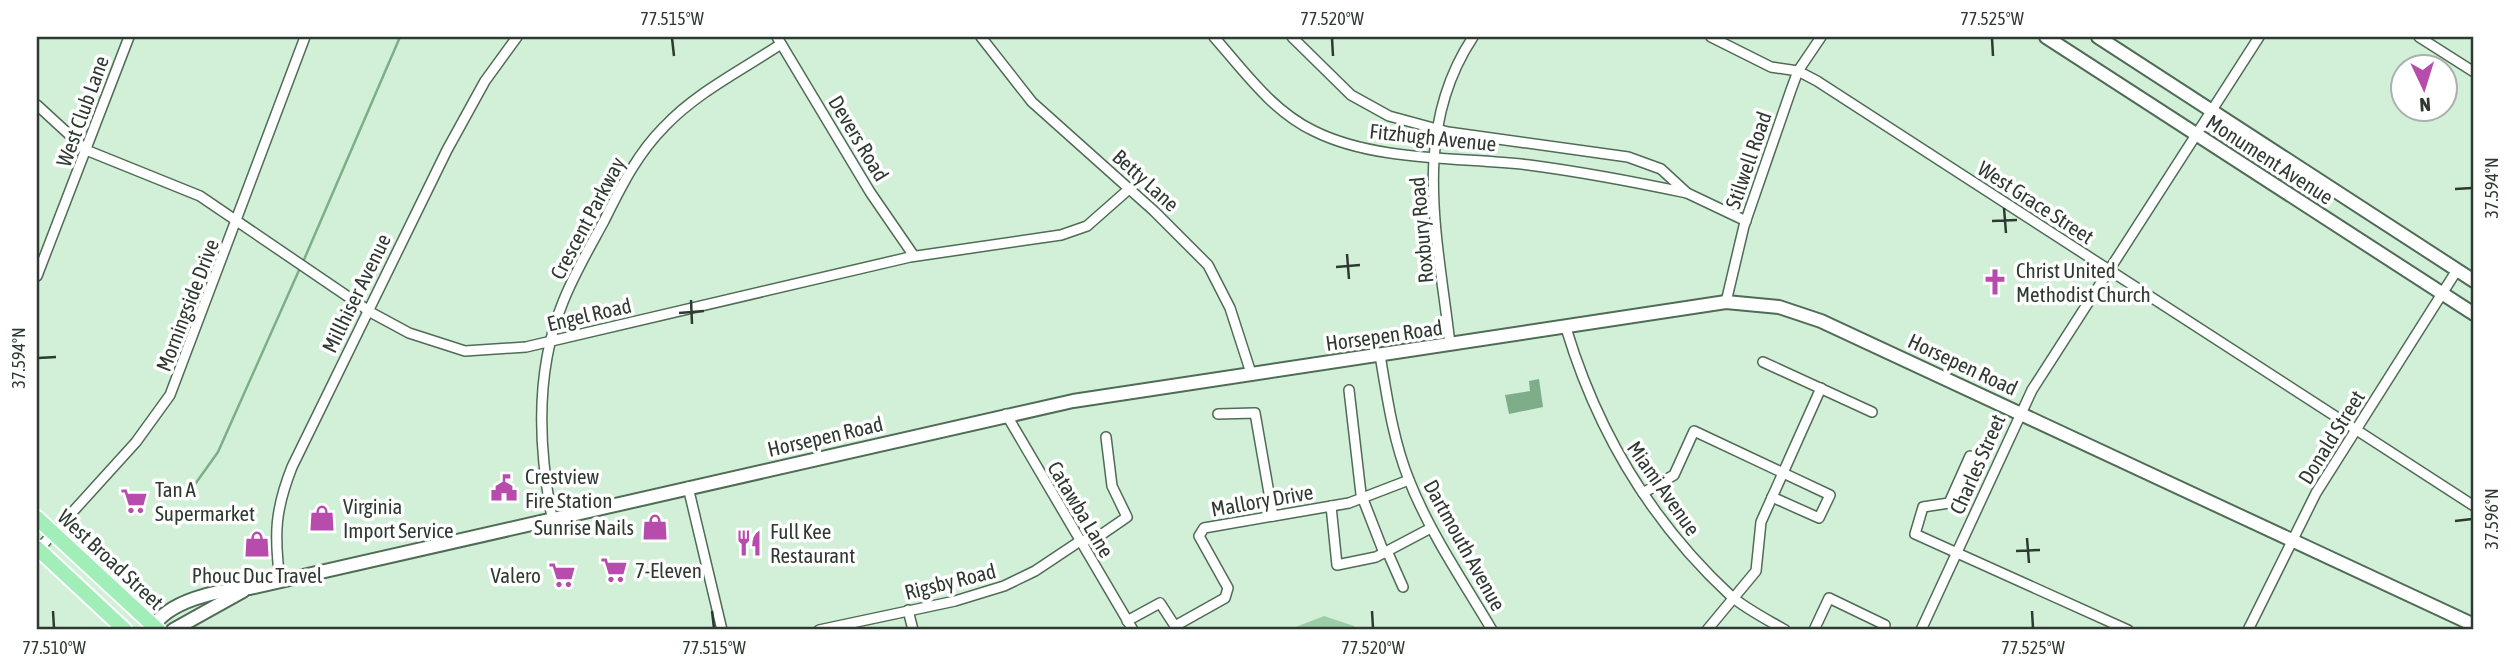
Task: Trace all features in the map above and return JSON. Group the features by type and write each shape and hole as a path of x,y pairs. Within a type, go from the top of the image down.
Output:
{"main road":[{"name":"West Broad Street","path":"37,518 154,629"},
{"name":"West Broad Street","path":"38,549 125,630"}],"street":[{"name":"West Club Lane","path":"37,276 129,37"},
{"name":"Morningside Drive","path":"38,549 136,442 166,402 184,365 305,37"},
{"name":"Millhiser Avenue","path":"280,581 275,538 279,501 308,431 471,104 517,37"},
{"name":"Betty Lane","path":"981,37 1032,102 1194,248 1208,265 1230,308 1251,373"},
{"name":"Fitzhugh Avenue","path":"1214,37 1279,108 1314,131 1357,147 1589,174 1687,192"},
{"name":"Fitzhugh Avenue","path":"1292,37 1331,79 1358,100 1390,116 1435,129 1628,157 1661,169 1687,192 1746,221"},
{"name":"Roxbury Road","path":"1450,344 1436,222 1433,156 1435,129 1449,79 1473,37"},
{"name":"West Grace Street","path":"1712,37 1771,67 1798,71 2474,506"},
{"name":"Stilwell Road","path":"1726,302 1746,221 1798,71 1821,37"},
{"name":"Monument Avenue","path":"2046,37 2474,314"},
{"name":"Monument Avenue","path":"2098,37 2474,281"},
{"name":"Charles Street","path":"1921,630 2011,437 2019,412 2259,37"},
{"path":"2419,37 2474,72"},
{"name":"Devers Road","path":"779,40 870,192 914,256"},
{"name":"Crescent Parkway","path":"552,517 540,430 551,341 562,303 578,269 631,168 651,140 687,106 779,40"},
{"path":"37,106 86,150"},
{"name":"Engel Road","path":"86,150 172,182 200,196 368,310 409,333 456,349 485,351 551,341 914,256 1014,244 1075,231 1101,216 1129,189"},
{"name":"Donald Street","path":"2248,630 2290,540 2355,430 2457,270"},
{"name":"Horsepen Road","path":"154,629 201,596 222,589 280,581 1006,414 1251,373 1726,302 1779,307 1813,318 2474,625"},
{"name":"Miami Avenue","path":"1566,328 1596,413 1643,494 1676,540 1733,598 1785,630"},
{"name":"Dartmouth Avenue","path":"1380,355 1395,438 1409,480 1431,528 1492,630"},
{"path":"1763,362 1872,412"},
{"path":"1707,630 1756,571 1758,533 1821,388"},
{"path":"1349,390 1363,498 1403,587"},
{"path":"1218,414 1255,413 1273,516"},
{"name":"Catawba Lane","path":"1006,414 1130,626"},
{"path":"1643,494 1674,475 1694,431 1830,495 1819,518 1772,496"},
{"name":"Rigsby Road","path":"819,630 955,601 1004,586 1035,572 1080,541 1095,539 1127,517 1112,486 1107,437"},
{"path":"1970,456 1949,503 1923,507 1915,534 1956,550 2128,630"},
{"name":"Mallory Drive","path":"1130,626 1160,603 1175,626 1225,598 1228,588 1199,536 1209,526 1331,506 1363,498 1409,480"},
{"path":"688,487 722,630"},
{"path":"1331,506 1337,565 1372,558 1431,528"},
{"name":"Horsepen Road","path":"173,630 250,587"},
{"path":"1814,630 1829,598 1885,625"},
{"path":"908,610 913,630"}],"shaded area":[{"path":"1539,379 1543,407 1509,414 1505,395 1530,391 1529,381"},
{"path":"1324,616 1354,626 1354,630 1288,630"}],"waterway":[{"path":"303,262 400,37"},
{"path":"193,487 218,452 300,268"}],"place":[{"name":"Christ United Methodist Church","path":"1995,282"},
{"name":"Crestview Fire Station","path":"504,488"},
{"name":"Tan A Supermarket","path":"134,501"},
{"name":"Virginia Import Service","path":"322,518"},
{"name":"Sunrise Nails","path":"655,527"},
{"name":"Full Kee Restaurant","path":"749,543"},
{"name":"Phouc Duc Travel","path":"257,544"},
{"name":"7-Eleven","path":"614,570"},
{"name":"Valero","path":"562,575"}]}
